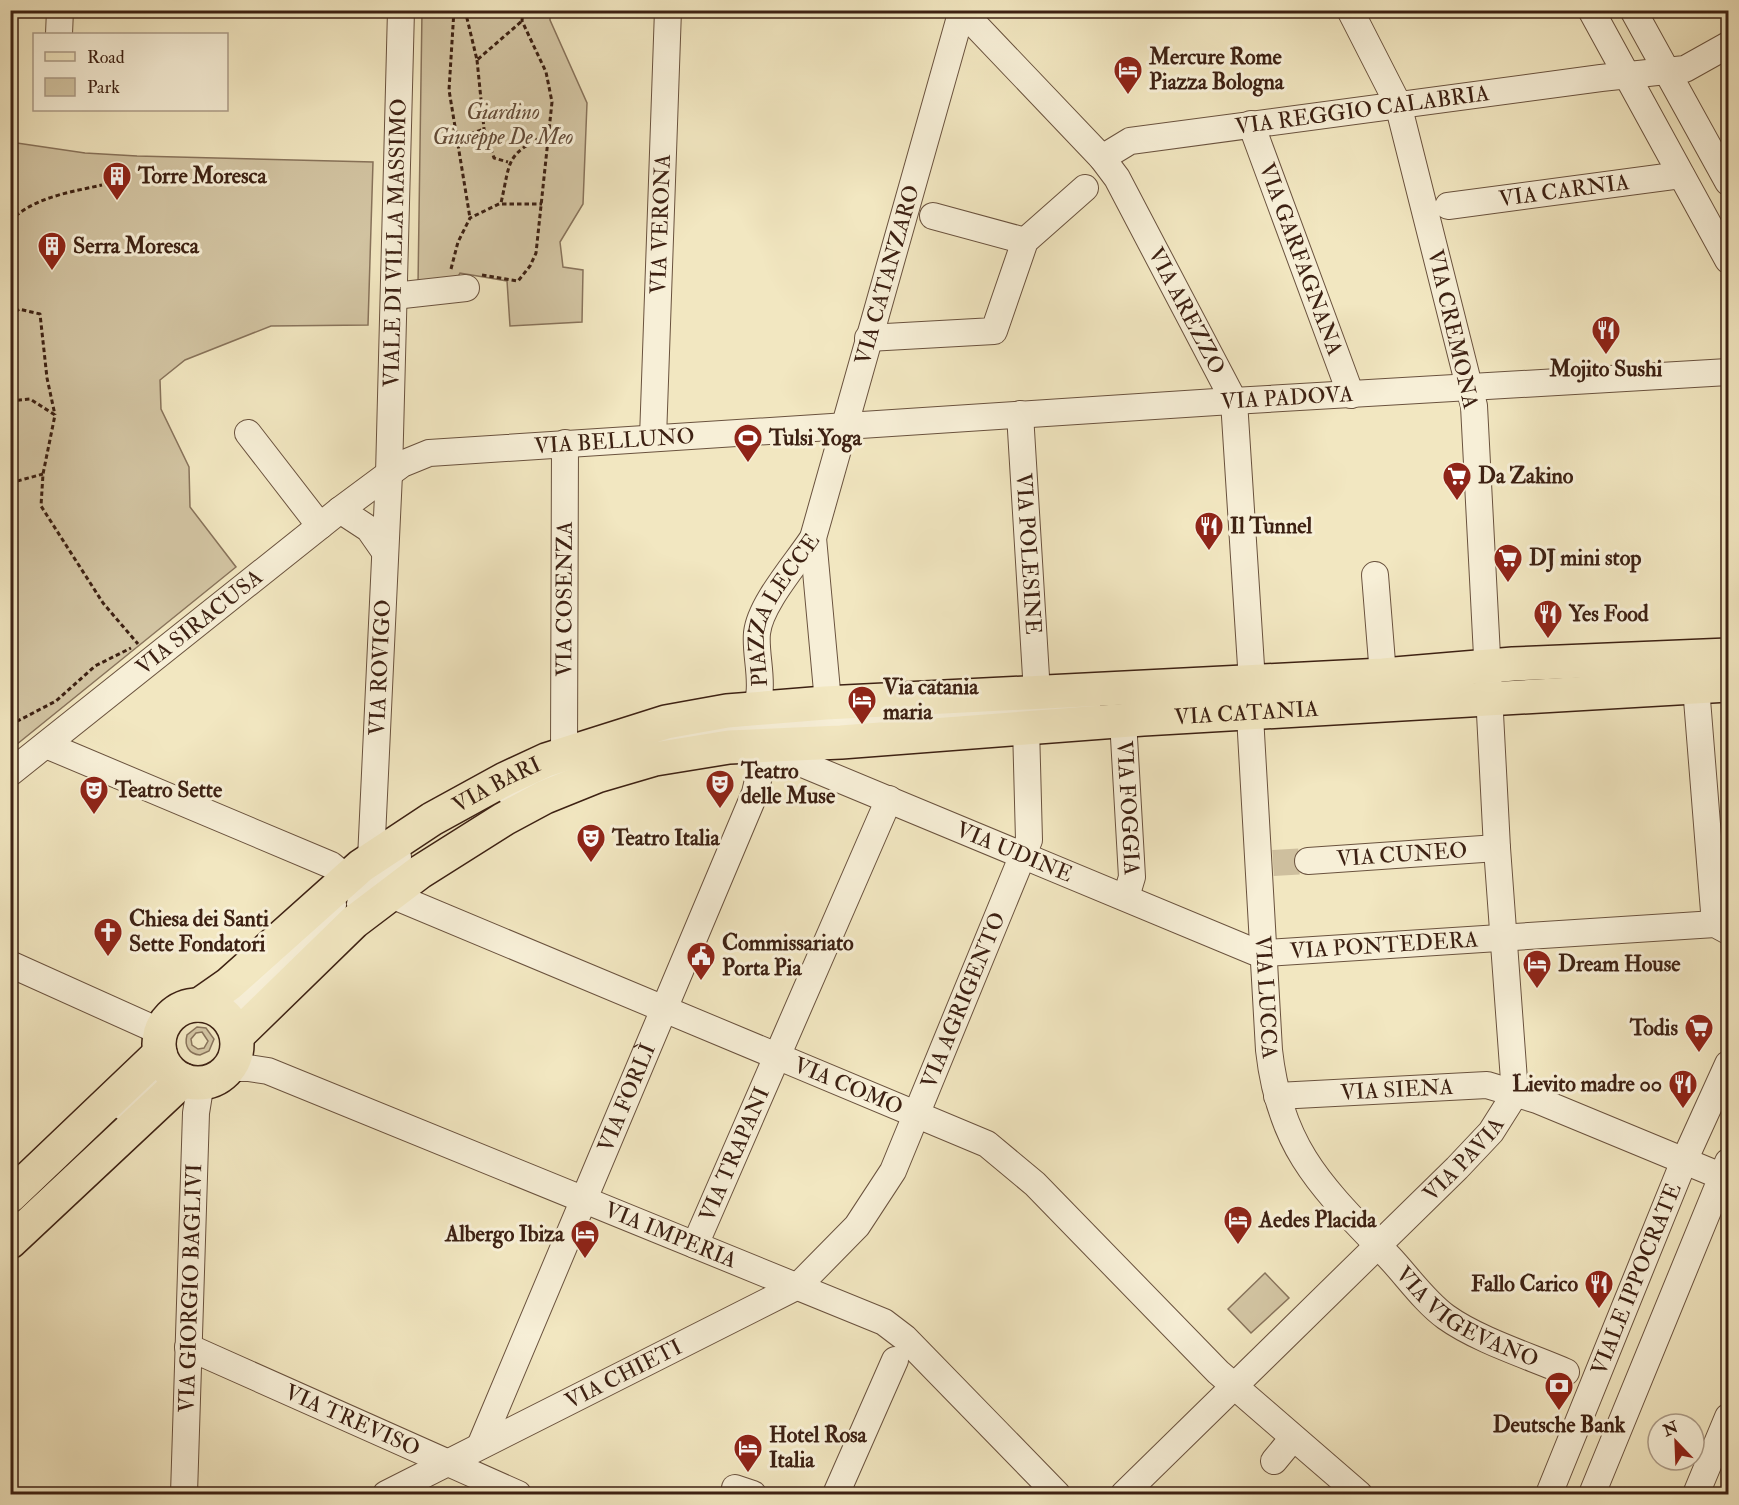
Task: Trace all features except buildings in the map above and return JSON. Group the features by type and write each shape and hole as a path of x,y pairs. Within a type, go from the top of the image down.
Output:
{"main road":[{"name":"VIA CATANIA","path":"814,713 1037,693 1249,697 1488,683 1728,655"},
{"name":"VIA CATANIA","path":"766,746 1123,720 1383,675 1488,683 1696,687 1728,685"},
{"name":"VIA BARI","path":"203,1005 367,885 476,794 564,753 666,722 756,708 814,713"},
{"name":"VIA BARI","path":"237,1036 367,885 578,783 672,755 729,747 766,746"},
{"path":"10,1196 161,1043 174,1014 185,1008 203,1005 218,1010 227,1018 237,1036 236,1054 204,1076 10,1242"},
{"path":"161,1043 168,1068 204,1076"}],"street":[{"path":"59,33 60,10"},
{"name":"VIALE DI VILLA MASSIMO","path":"389,474 400,10"},
{"name":"VIA VERONA","path":"654,438 668,10"},
{"name":"VIA CREMONA","path":"1350,10 1398,104 1474,406 1488,683"},
{"path":"1592,10 1728,260"},
{"path":"1634,10 1728,182"},
{"name":"VIA AREZZO","path":"962,11 1102,158 1125,192 1234,401 1251,666 1249,697"},
{"name":"VIA CATANZARO","path":"813,538 962,11"},
{"name":"VIA REGGIO CALABRIA","path":"1102,158 1130,141 1627,75 1668,73 1685,69 1728,45"},
{"name":"VIA GARFAGNANA","path":"1251,124 1351,395"},
{"name":"VIA CARNIA","path":"1448,206 1681,175"},
{"path":"868,338 994,331 1025,242 1085,188"},
{"path":"933,216 1025,242"},
{"path":"394,296 463,275"},
{"name":"VIA PADOVA","path":"844,426 1728,372"},
{"name":"VIA POLESINE","path":"1020,414 1037,693"},
{"name":"VIA BELLUNO","path":"389,474 412,458 433,452 844,426"},
{"path":"248,433 330,518 369,529 385,552"},
{"name":"VIA COSENZA","path":"564,753 565,443"},
{"name":"VIA SIRACUSA","path":"10,773 330,518 389,474"},
{"name":"VIA ROVIGO","path":"367,885 389,474"},
{"name":"PIAZZA LECCE","path":"756,708 759,690 756,638 759,620 767,603 813,538"},
{"name":"PIAZZA LECCE","path":"813,538 827,691 814,713"},
{"path":"1374,575 1383,675"},
{"name":"VIA CATANIA","path":"1488,683 1728,670"},
{"name":"VIA PAVIA","path":"1124,1494 1378,1246 1491,1132 1515,1094 1497,848 1488,683"},
{"path":"1696,687 1722,928"},
{"name":"VIA CATANIA","path":"814,713 1249,697"},
{"name":"VIA LUCCA","path":"1249,697 1269,1050 1277,1096 1289,1135 1313,1175 1378,1246"},
{"path":"719,732 745,720 756,708"},
{"path":"766,746 814,713"},
{"name":"VIA BARI","path":"367,885 471,814 553,776 634,749 814,713"},
{"name":"VIA FOGGIA","path":"1123,720 1132,877 1126,897"},
{"name":"VIA AGRIGENTO","path":"798,1286 844,1241 868,1212 892,1171 1023,856 1031,835 1026,727"},
{"name":"VIA COMO","path":"46,745 664,1011 977,1139 1006,1158 1035,1184 1234,1387 1359,1494"},
{"name":"VIA UDINE","path":"766,746 797,762 1023,856 1255,952 1265,953"},
{"name":"VIA FORLÌ","path":"480,1446 759,784 766,746"},
{"name":"VIA TRAPANI","path":"695,1245 889,800"},
{"name":"VIA CUNEO","path":"1308,861 1497,848"},
{"name":"VIA PONTEDERA","path":"1265,953 1504,938 1722,928"},
{"path":"10,964 161,1043 149,1075 125,1108 10,1216"},
{"name":"VIALE IPPOCRATE","path":"1549,1494 1684,1161 1728,1064"},
{"name":"VIA IMPERIA","path":"204,1076 268,1071 798,1286 895,1329 1057,1494"},
{"path":"125,1108 168,1084 204,1076"},
{"name":"VIA GIORGIO BAGLIVI","path":"184,1494 196,1113 204,1076"},
{"name":"VIA SIENA","path":"1277,1096 1487,1085 1537,1100 1684,1161 1726,1172"},
{"name":"VIALE IPPOCRATE","path":"1592,1494 1726,1172"},
{"name":"VIA VIGEVANO","path":"1378,1246 1445,1317 1496,1343 1566,1372"},
{"name":"VIA CHIETI","path":"386,1494 798,1286"},
{"name":"VIA TREVISO","path":"188,1347 518,1494"},
{"path":"836,1494 895,1360"},
{"path":"1696,1494 1728,1417"},
{"path":"1274,1461 1293,1438"}],"path":[{"path":"454,10 448,90 470,218 458,242 463,275 518,281 530,266 536,253 551,89 546,72 522,21 523,10"},
{"path":"465,10 477,60 484,129 494,158 508,162"},
{"path":"477,60 522,21"},
{"path":"456,139 484,129"},
{"path":"501,203 508,162 525,145 548,134"},
{"path":"10,221 17,214 55,195 102,185"},
{"path":"470,218 501,203"},
{"path":"501,203 507,206 542,204"},
{"path":"10,317 19,309 40,314 47,378 55,415 43,474 41,506 103,603 142,649"},
{"path":"10,401 30,399 55,415"},
{"path":"10,483 43,474"},
{"path":"10,725 56,701 95,666 138,644"}],"green space":[{"name":"Giardino Giuseppe De Meo","path":"422,11 550,11 550,20 587,103 583,204 560,242 563,267 583,270 582,322 510,326 507,281 460,273 456,280 418,285"},
{"path":"10,142 85,153 137,156 373,162 368,325 271,326 185,360 160,380 161,409 189,467 190,507 236,567 11,749"},
{"path":"197,1027 206,1028 214,1039 209,1051 200,1055 188,1049 187,1035","holes":["202,1032 208,1041 204,1048 198,1049 192,1045 191,1039 196,1033"]},
{"path":"1265,1273 1289,1298 1251,1333 1228,1309"}],"tunnel":[{"path":"1273,863 1308,861"}],"place":[{"name":"Mercure Rome Piazza Bologna","path":"1128,96"},
{"name":"Torre Moresca","path":"117,202"},
{"name":"Serra Moresca","path":"52,272"},
{"name":"Mojito Sushi","path":"1606,356"},
{"name":"Tulsi Yoga","path":"748,464"},
{"name":"Da Zakino","path":"1457,502"},
{"name":"Il Tunnel","path":"1209,552"},
{"name":"DJ mini stop","path":"1508,584"},
{"name":"Yes Food","path":"1548,640"},
{"name":"Via catania maria","path":"862,726"},
{"name":"Teatro delle Muse","path":"720,810"},
{"name":"Teatro Sette","path":"94,816"},
{"name":"Teatro Italia","path":"591,864"},
{"name":"Chiesa dei Santi Sette Fondatori","path":"108,958"},
{"name":"Commissariato Porta Pia","path":"701,982"},
{"name":"Dream House","path":"1537,990"},
{"name":"Todis","path":"1699,1054"},
{"name":"Lievito madre 00","path":"1683,1110"},
{"name":"Aedes Placida","path":"1238,1246"},
{"name":"Albergo Ibiza","path":"585,1260"},
{"name":"Fallo Carico","path":"1599,1310"},
{"name":"Deutsche Bank","path":"1559,1412"},
{"name":"Hotel Rosa Italia","path":"748,1474"}]}
